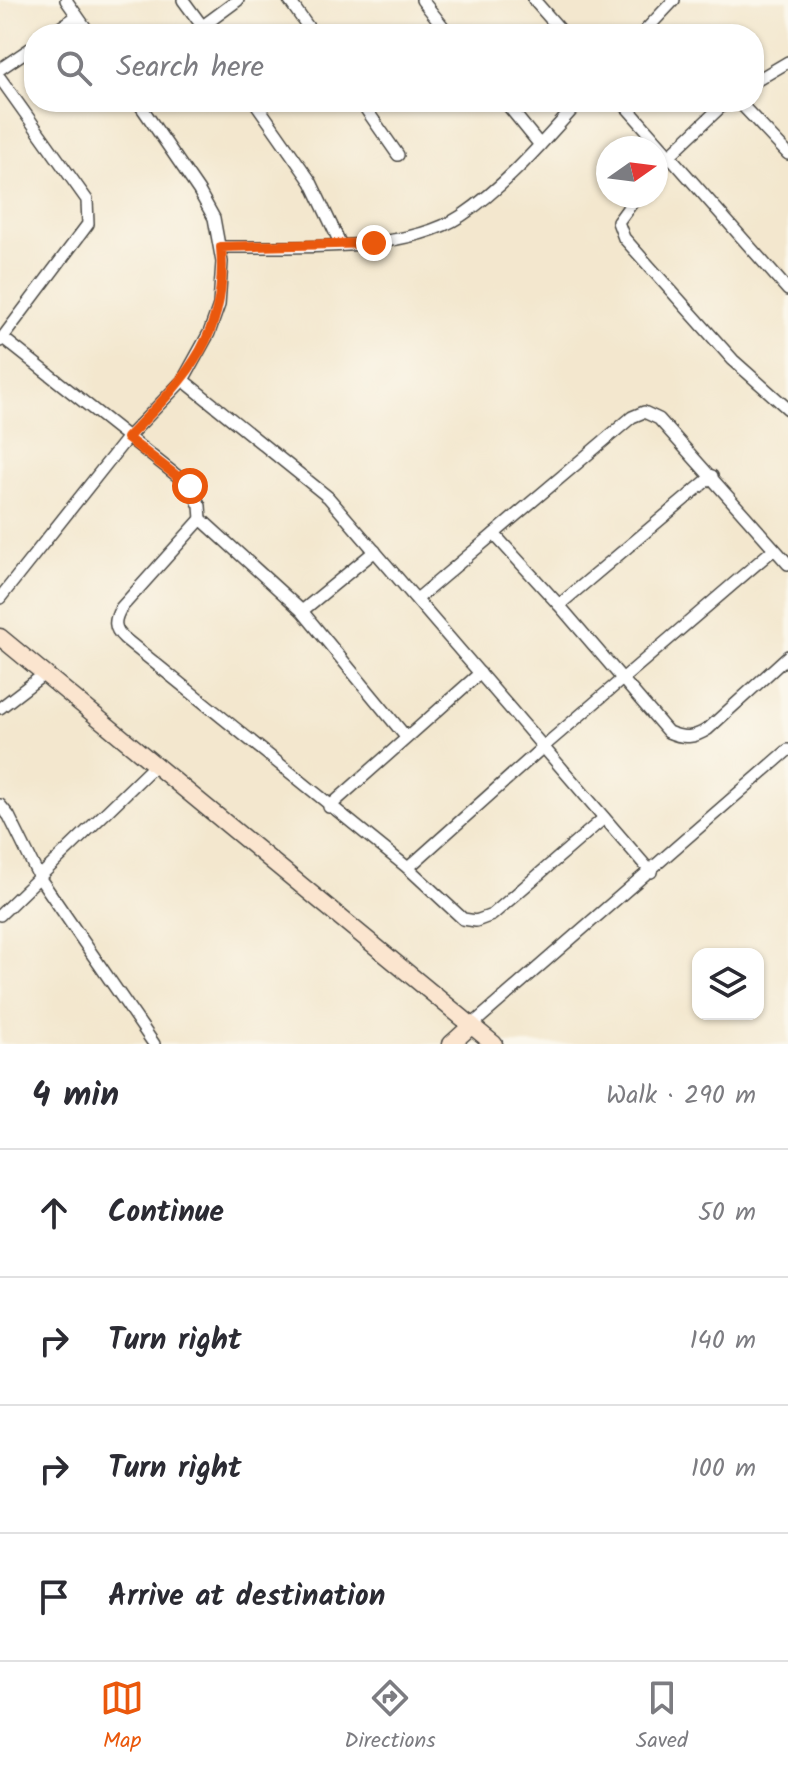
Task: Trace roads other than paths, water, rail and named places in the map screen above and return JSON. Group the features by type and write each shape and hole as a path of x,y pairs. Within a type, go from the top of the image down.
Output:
{"street":[{"path":"66,0 83,24"},
{"path":"183,0 196,24"},
{"path":"210,24 238,0"},
{"path":"289,0 306,24"},
{"path":"422,0 441,24"},
{"path":"534,0 555,24"},
{"path":"651,24 674,0"},
{"path":"65,24 77,16"},
{"path":"0,69 24,53"},
{"path":"764,76 788,62"},
{"path":"0,78 24,112"},
{"path":"24,112 87,200 89,217 88,224 1,340 190,486 200,506 201,519 302,611 406,737"},
{"path":"0,598 127,438 183,380 209,333 219,305 221,247 208,204 145,112"},
{"path":"262,112 311,182 341,245"},
{"path":"368,112 398,155"},
{"path":"513,112 540,145"},
{"path":"221,247 374,243 450,222 491,193 570,112"},
{"path":"631,112 788,290"},
{"path":"669,156 715,112"},
{"path":"748,112 788,154"},
{"path":"628,208 618,222 624,238 733,360 788,409"},
{"path":"183,380 314,484 651,872"},
{"path":"417,599 638,414 650,413 659,419 788,564"},
{"path":"559,605 712,476"},
{"path":"201,519 121,608 115,627 124,638 329,807 408,868 463,919 485,919 604,818"},
{"path":"494,534 668,732 685,738 697,736 788,656"},
{"path":"408,868 543,747 774,549"},
{"path":"302,611 375,551"},
{"path":"0,637 494,1044"},
{"path":"329,807 480,673"},
{"path":"0,708 43,675"},
{"path":"451,1044 788,750"},
{"path":"0,915 155,765"},
{"path":"0,805 9,816 39,877 154,1044"}]}
